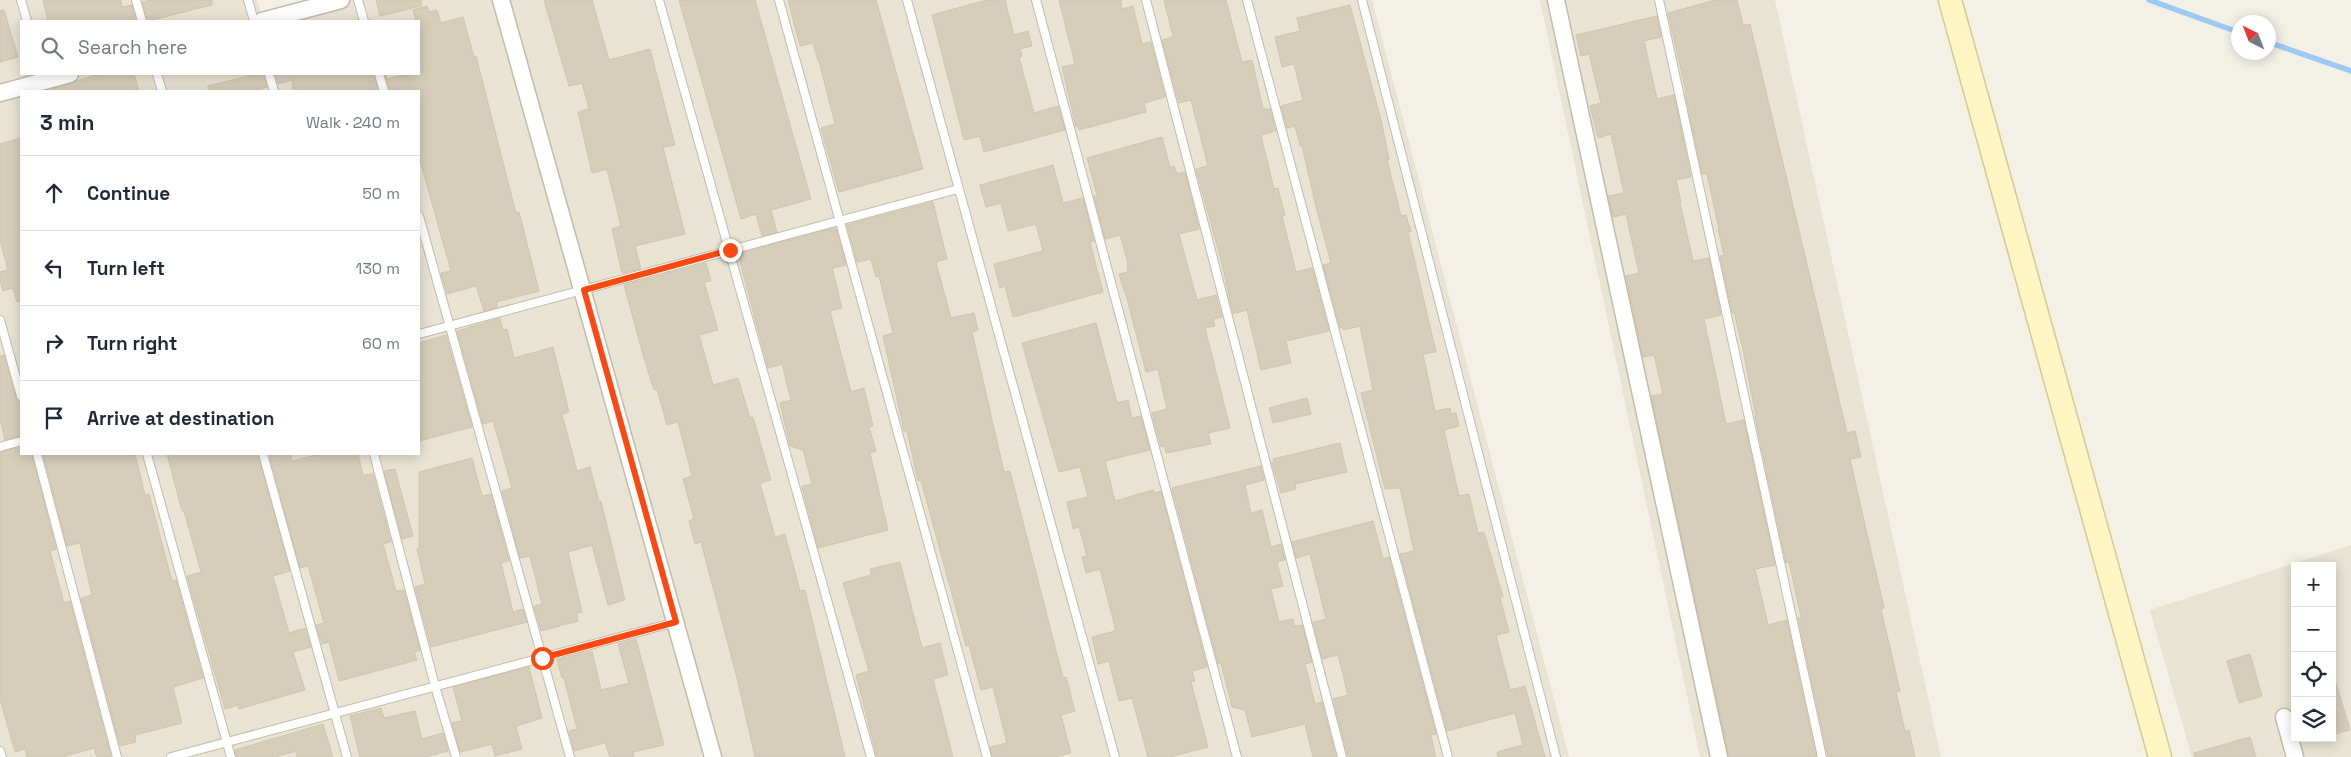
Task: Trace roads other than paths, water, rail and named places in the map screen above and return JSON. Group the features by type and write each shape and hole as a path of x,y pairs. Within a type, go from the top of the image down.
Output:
{"street":[{"path":"266,20 341,0"},
{"path":"501,0 584,290 713,757"},
{"path":"1556,0 1719,757"},
{"path":"1950,0 2160,757"},
{"path":"0,93 67,75"},
{"path":"2284,717 2295,757"}],"lane":[{"path":"21,0 27,20"},
{"path":"136,0 142,20"},
{"path":"248,0 254,20"},
{"path":"358,0 364,20"},
{"path":"659,0 871,757"},
{"path":"779,0 987,757"},
{"path":"907,0 1115,757"},
{"path":"1036,0 1237,757"},
{"path":"1146,0 1342,757"},
{"path":"1247,0 1448,757"},
{"path":"1362,0 1556,757"},
{"path":"1659,0 1822,757"},
{"path":"157,75 162,90"},
{"path":"269,75 274,90"},
{"path":"379,75 384,90"},
{"path":"420,334 958,188"},
{"path":"420,220 570,757"},
{"path":"0,320 20,392"},
{"path":"0,447 20,441"},
{"path":"37,455 117,757"},
{"path":"147,455 231,757"},
{"path":"263,455 347,757"},
{"path":"374,455 435,686 456,757"},
{"path":"171,757 676,622"},
{"path":"0,751 2,757"}],"waterway":[{"path":"2149,0 2231,29"},
{"path":"2276,45 2351,71"}]}
